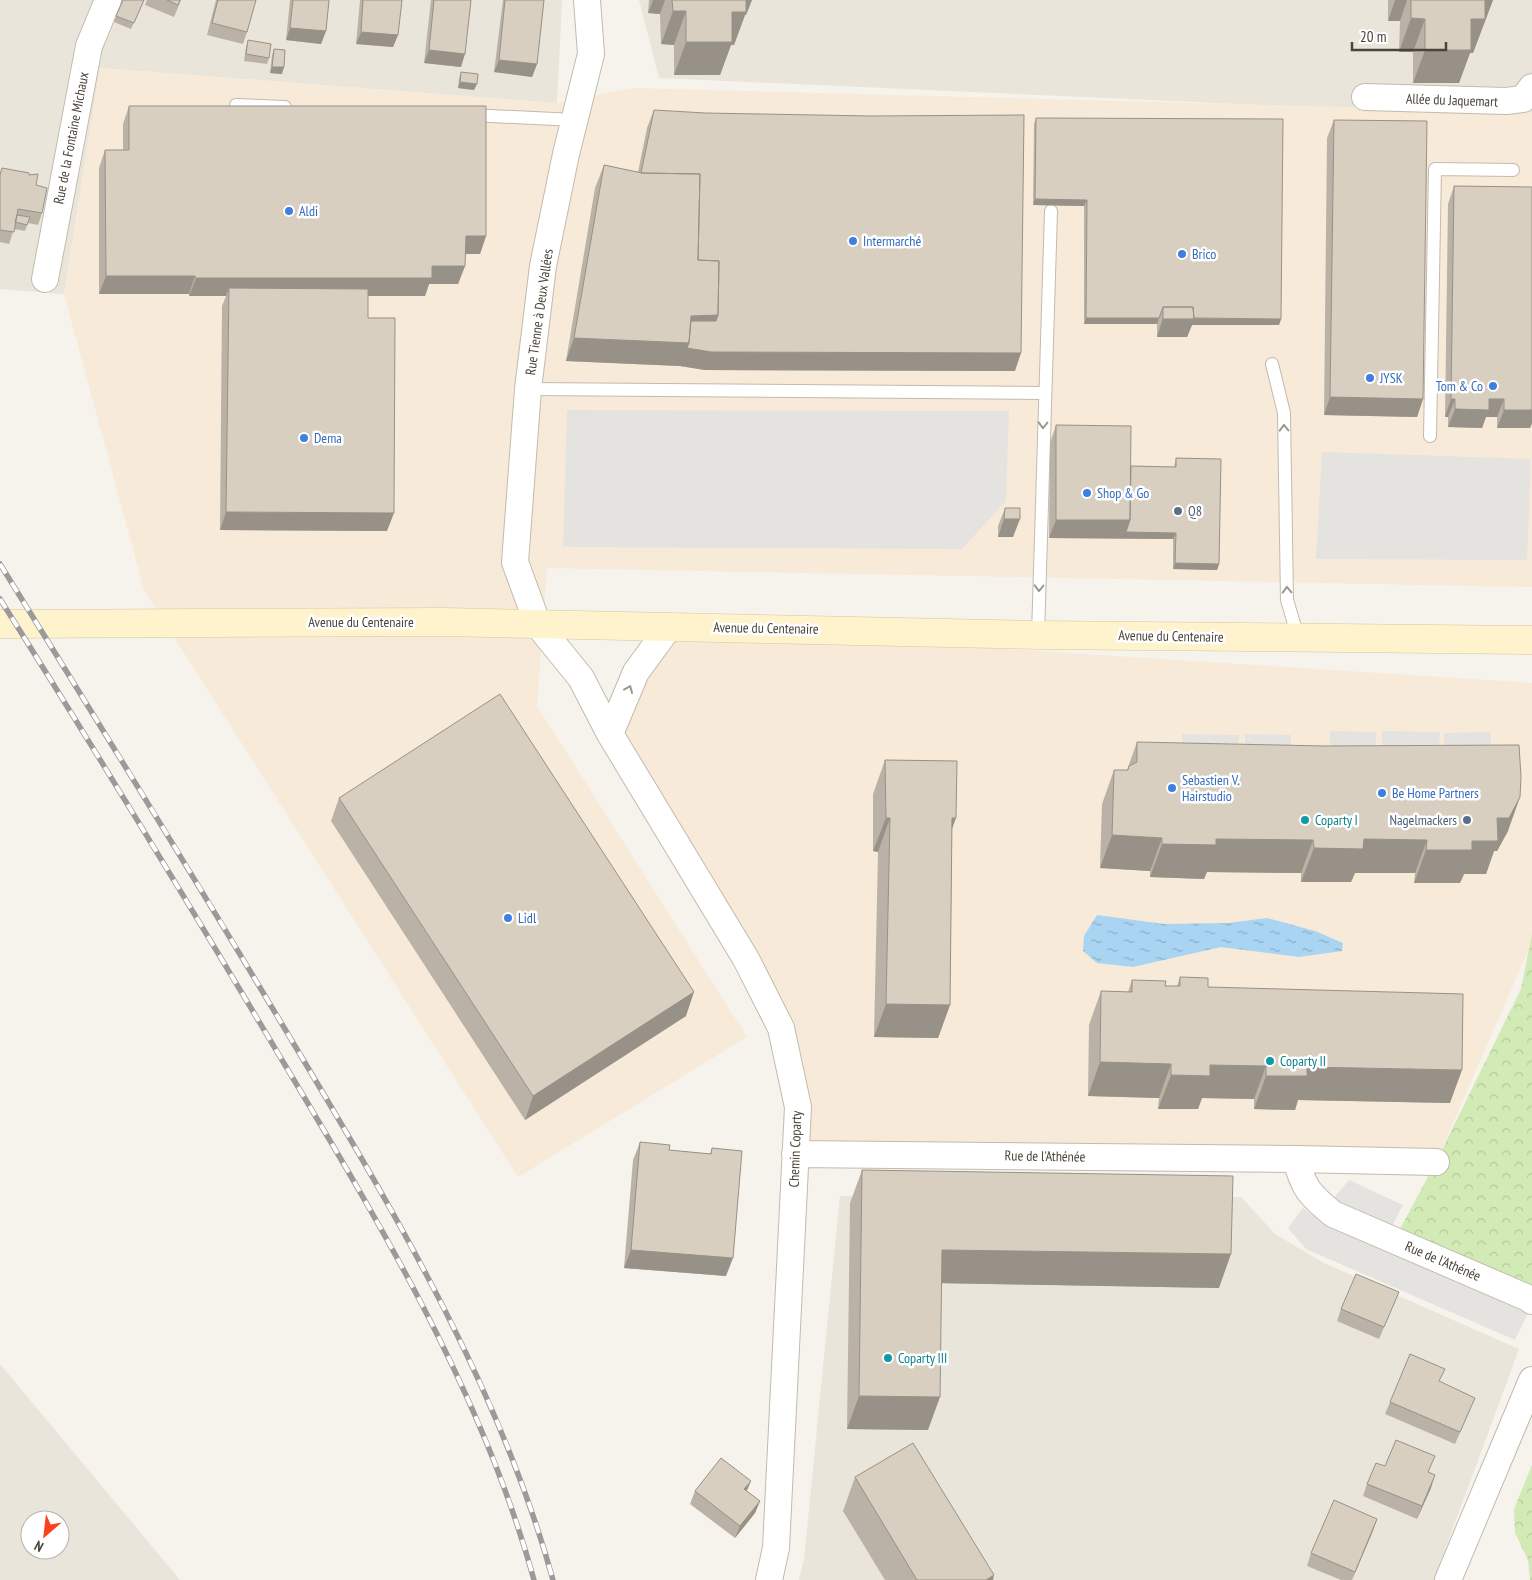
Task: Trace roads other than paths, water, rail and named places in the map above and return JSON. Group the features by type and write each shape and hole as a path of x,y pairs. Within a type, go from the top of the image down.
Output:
{"main road":[{"name":"Avenue du Centenaire","path":"0,624 444,622 1038,635 1532,640"}],"street":[{"name":"Rue de la Fontaine Michaux","path":"44,279 89,46 108,0"},
{"name":"Rue Tienne à Deux Vallées","path":"538,625 516,562 528,389 543,266 591,54 587,0"},
{"name":"Allée du Jaquemart","path":"1365,97 1506,102 1524,99 1532,87"},
{"name":"Chemin Coparty","path":"538,625 581,678 610,734 746,959 781,1028 798,1107 776,1548 769,1580"},
{"path":"610,734 636,672 669,627"},
{"name":"Rue de l'Athénée","path":"795,1154 1436,1162"},
{"name":"Rue de l'Athénée","path":"1296,1159 1302,1182 1314,1198 1333,1214 1532,1301"},
{"path":"1448,1580 1532,1380"}],"lane":[{"path":"236,104 296,107"},
{"path":"455,114 575,120"},
{"path":"1430,436 1435,169 1513,170"},
{"path":"1038,635 1051,211"},
{"path":"1272,364 1284,413 1287,600 1298,638"},
{"path":"528,389 1044,393"}],"water":[{"path":"1097,915 1164,924 1228,923 1267,918 1315,931 1343,943 1342,951 1299,957 1221,947 1133,967 1097,963 1083,951 1084,936"}],"railway":[{"path":"0,564 264,994 411,1245 477,1375 506,1442 531,1510 553,1580"},
{"path":"0,599 215,948 322,1127 393,1251 459,1379 513,1511 534,1580"}],"place":[{"name":"Aldi","path":"289,211"},
{"name":"Intermarché","path":"853,241"},
{"name":"Brico","path":"1182,254"},
{"name":"JYSK","path":"1370,378"},
{"name":"Tom & Co","path":"1493,386"},
{"name":"Dema","path":"304,438"},
{"name":"Shop & Go","path":"1087,493"},
{"name":"Q8","path":"1178,511"},
{"name":"Sebastien V. Hairstudio","path":"1172,788"},
{"name":"Be Home Partners","path":"1382,793"},
{"name":"Coparty I","path":"1305,820"},
{"name":"Nagelmackers","path":"1467,820"},
{"name":"Lidl","path":"508,918"},
{"name":"Coparty II","path":"1270,1061"},
{"name":"Coparty III","path":"888,1358"}]}
